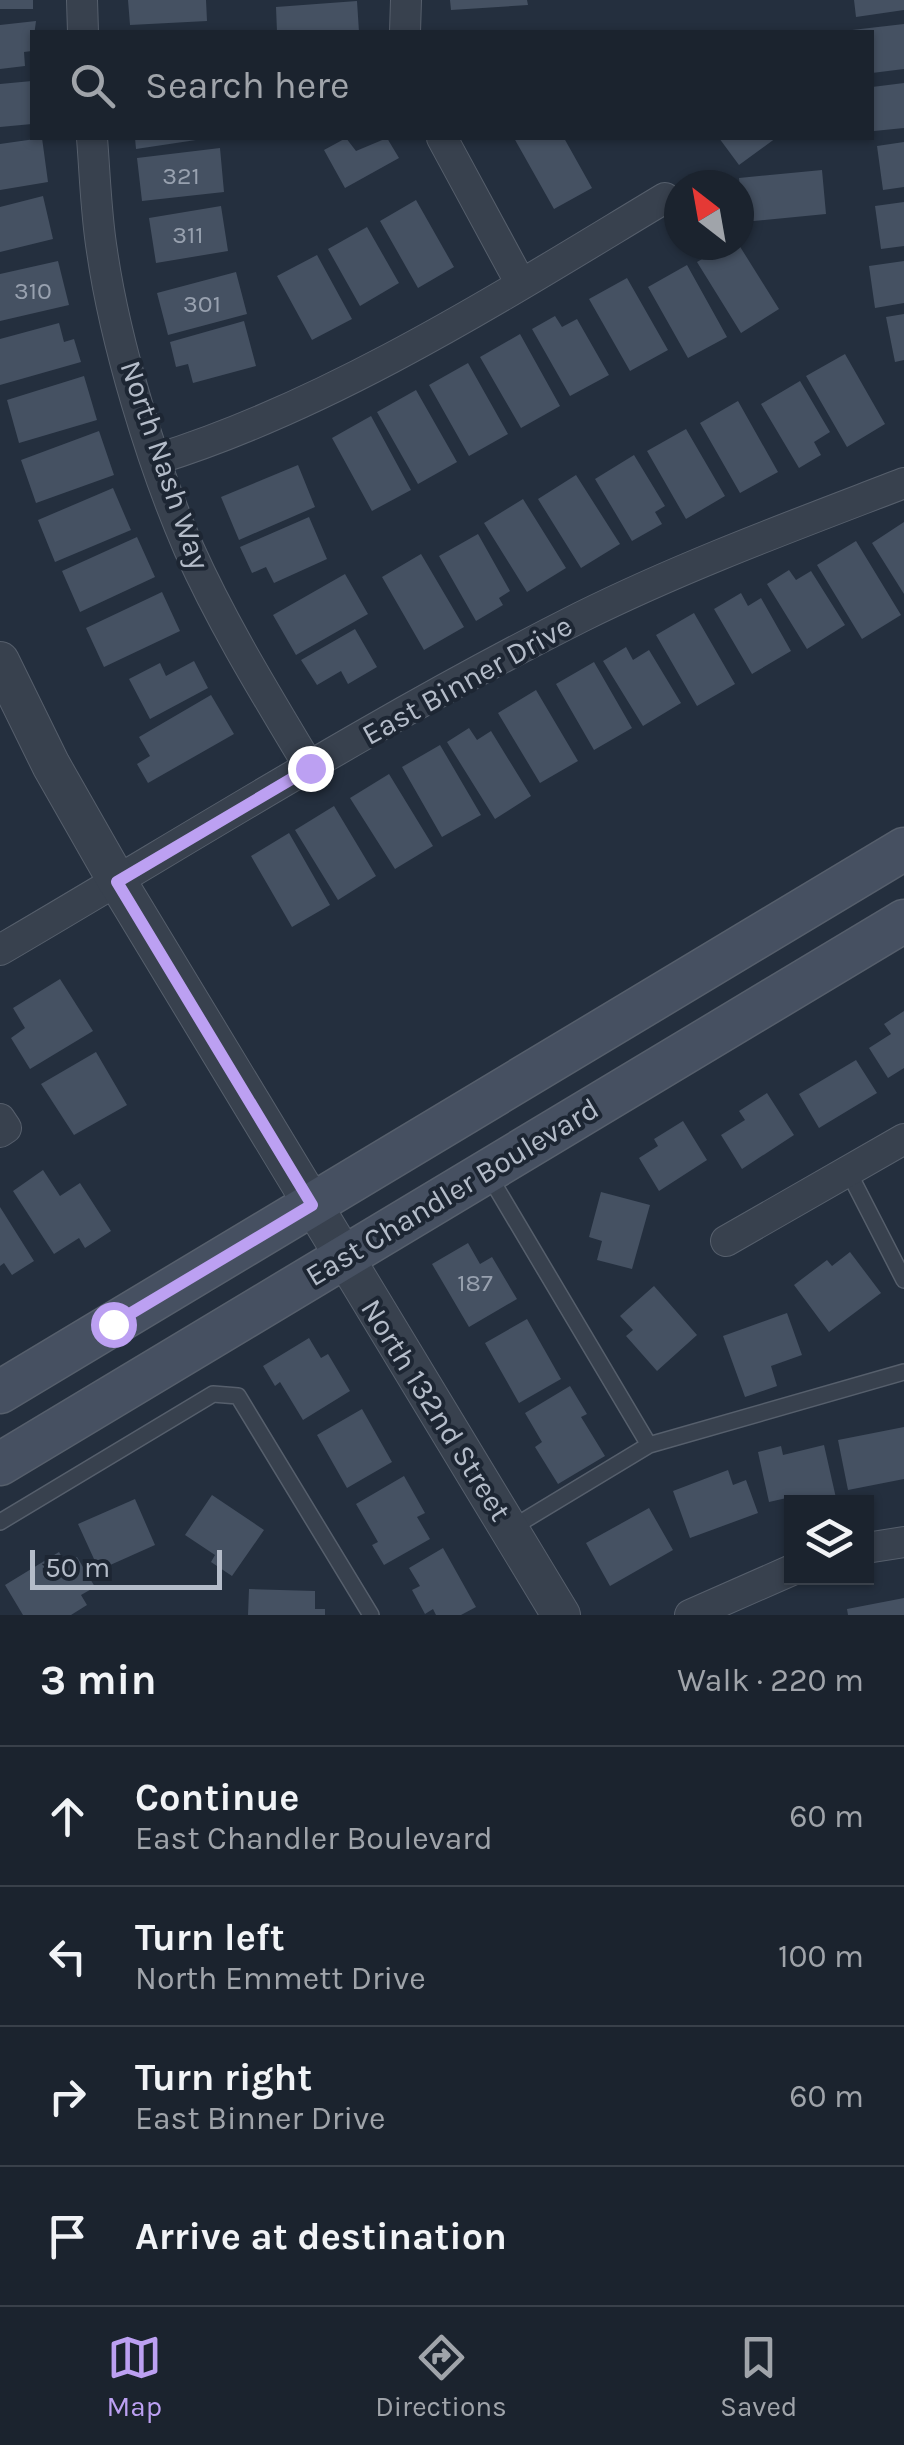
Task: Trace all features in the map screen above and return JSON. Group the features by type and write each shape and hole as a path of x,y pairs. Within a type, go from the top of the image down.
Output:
{"main road":[{"name":"East Chandler Boulevard","path":"0,1392 904,849"},
{"name":"East Chandler Boulevard","path":"0,1464 904,921"}],"street":[{"path":"82,0 83,30"},
{"path":"406,0 406,30"},
{"name":"North Nash Way","path":"92,140 102,252 124,348 157,459 188,547 236,645 310,768"},
{"path":"443,140 521,284"},
{"path":"157,459 278,415 521,284 664,199"},
{"name":"East Binner Drive","path":"0,950 425,700 582,617 722,552 904,483"},
{"name":"North 132nd Street","path":"0,661 51,765 117,882 561,1615"},
{"path":"726,1241 904,1139"},
{"path":"874,1547 904,1542"},
{"path":"690,1615 784,1574"}],"lane":[{"path":"486,1171 649,1445"},
{"path":"848,1171 904,1280"},
{"path":"510,1529 649,1445 904,1372"},
{"path":"0,1522 213,1394 238,1396 371,1615"}],"building":[{"path":"0,0 33,0 33,9 0,9"},
{"path":"128,0 206,0 207,21 130,25"},
{"path":"450,0 527,0 528,5 451,10"},
{"path":"854,0 904,0 904,10 856,17"},
{"path":"357,1 359,30 277,30 276,7"},
{"path":"36,21 35,30 30,30 30,51 24,52 25,66 0,69 0,25"},
{"path":"904,24 904,69 874,73 874,30 852,30"},
{"path":"30,81 30,124 0,127 0,84"},
{"path":"904,83 904,128 874,131 874,87"},
{"path":"42,140 48,182 0,190 0,144"},
{"path":"135,140 196,140 136,149"},
{"path":"342,140 348,140 356,151 388,140 399,158 345,188 324,150"},
{"path":"515,140 565,140 592,188 554,209"},
{"path":"720,140 773,140 739,165"},
{"path":"904,142 904,187 883,190 877,146"},
{"path":"220,148 224,192 142,201 137,158"},
{"path":"822,170 826,214 754,221 754,177"},
{"path":"43,196 53,239 0,252 0,207"},
{"path":"416,200 454,267 418,288 380,221"},
{"path":"904,202 904,246 881,249 875,206"},
{"path":"221,206 228,251 156,263 149,218"},
{"path":"367,227 399,283 360,306 328,249"},
{"path":"317,255 352,319 312,340 277,276"},
{"path":"748,260 779,309 741,333 697,262"},
{"path":"58,261 69,305 0,321 0,274"},
{"path":"904,261 904,303 875,308 869,266"},
{"path":"687,265 727,337 688,358 648,287"},
{"path":"236,272 247,314 168,335 157,293"},
{"path":"627,278 668,350 630,371 589,299"},
{"path":"904,314 904,360 895,362 886,317"},
{"path":"555,316 562,327 577,319 609,375 570,396 532,329"},
{"path":"244,321 256,366 193,383 188,364 176,367 170,342"},
{"path":"59,323 64,342 74,339 81,362 0,385 0,339"},
{"path":"520,334 560,406 521,428 480,357"},
{"path":"845,354 885,424 847,447 806,376"},
{"path":"468,363 508,434 469,456 429,385"},
{"path":"84,376 97,420 19,443 7,400"},
{"path":"800,381 830,432 814,442 821,455 799,468 761,404"},
{"path":"416,390 457,462 418,484 377,412"},
{"path":"738,401 778,472 740,493 700,423"},
{"path":"371,416 411,490 372,511 332,438"},
{"path":"686,429 725,496 686,519 647,451"},
{"path":"99,431 114,475 36,503 21,460"},
{"path":"634,455 665,506 655,512 662,524 632,541 595,479"},
{"path":"298,465 315,507 239,540 221,497"},
{"path":"576,475 620,544 581,568 538,499"},
{"path":"113,488 131,530 55,562 38,520"},
{"path":"523,499 566,568 527,592 484,523"},
{"path":"309,517 327,559 274,583 266,567 252,573 240,547"},
{"path":"904,522 904,594 872,543"},
{"path":"478,534 510,591 499,598 503,605 476,621 439,556"},
{"path":"137,537 155,577 80,612 62,571"},
{"path":"856,541 901,615 862,639 817,565"},
{"path":"421,554 464,627 424,650 382,577"},
{"path":"789,570 796,580 811,571 845,625 807,649 767,584"},
{"path":"345,574 368,614 296,655 273,615"},
{"path":"162,592 180,631 104,667 86,628"},
{"path":"741,593 748,606 761,598 791,651 752,674 714,609"},
{"path":"694,613 735,684 697,706 656,635"},
{"path":"355,629 377,667 348,684 341,671 317,685 301,660"},
{"path":"626,647 633,660 649,650 681,703 643,726 603,661"},
{"path":"194,661 208,688 150,719 129,679 160,663 166,676"},
{"path":"594,662 632,728 594,750 556,684"},
{"path":"536,690 578,761 540,783 498,713"},
{"path":"211,695 234,734 148,783 137,764 150,756 139,737"},
{"path":"469,728 477,740 491,731 531,796 495,819 447,742"},
{"path":"440,745 481,815 442,837 402,767"},
{"path":"389,774 433,846 395,869 350,798"},
{"path":"334,806 376,876 338,900 295,830"},
{"path":"289,833 330,905 292,927 251,856"},
{"path":"60,979 93,1031 30,1069 11,1038 25,1028 13,1008"},
{"path":"904,1011 904,1068 888,1078 869,1048 891,1034 884,1024"},
{"path":"96,1052 127,1105 74,1135 41,1084"},
{"path":"856,1060 877,1093 819,1128 799,1094"},
{"path":"767,1093 794,1135 742,1169 721,1135 745,1120 739,1111"},
{"path":"683,1121 707,1160 659,1191 639,1158 658,1146 654,1139"},
{"path":"43,1170 60,1196 80,1183 111,1231 85,1248 79,1238 54,1254 13,1191"},
{"path":"601,1192 650,1205 632,1269 597,1260 602,1241 589,1237"},
{"path":"0,1207 34,1261 12,1275 4,1263 0,1266"},
{"path":"468,1243 480,1264 492,1257 517,1299 469,1327 432,1264"},
{"path":"850,1252 881,1293 829,1332 794,1285 827,1260 832,1266"},
{"path":"654,1286 697,1335 657,1371 626,1336 633,1330 620,1316"},
{"path":"787,1313 802,1355 771,1366 777,1386 745,1397 723,1336"},
{"path":"527,1319 561,1379 519,1403 485,1343"},
{"path":"309,1338 321,1358 328,1354 350,1391 303,1420 280,1382 275,1386 263,1366"},
{"path":"570,1386 587,1414 581,1417 605,1456 558,1484 535,1447 542,1442 525,1413"},
{"path":"362,1409 392,1462 347,1488 317,1435"},
{"path":"904,1427 904,1479 848,1490 838,1440"},
{"path":"824,1445 835,1495 784,1495 784,1499 769,1502 758,1452 781,1446 783,1455"},
{"path":"728,1470 733,1485 746,1480 758,1513 690,1538 673,1491"},
{"path":"404,1476 425,1513 417,1517 430,1539 384,1565 372,1545 378,1542 356,1504"},
{"path":"212,1495 264,1530 232,1576 211,1562 215,1555 185,1535"},
{"path":"135,1499 155,1545 99,1570 78,1524"},
{"path":"649,1508 673,1550 610,1586 586,1543"},
{"path":"443,1548 476,1607 461,1615 436,1615 433,1609 425,1614 412,1590 420,1586 409,1568"},
{"path":"59,1552 66,1564 77,1557 95,1587 81,1595 87,1605 71,1615 23,1615 5,1585"},
{"path":"249,1589 315,1591 315,1609 325,1609 325,1615 248,1615"},
{"path":"904,1598 904,1615 848,1615 847,1609"}],"route":[{"path":"113,1324 312,1205 117,882 310,768"}]}
